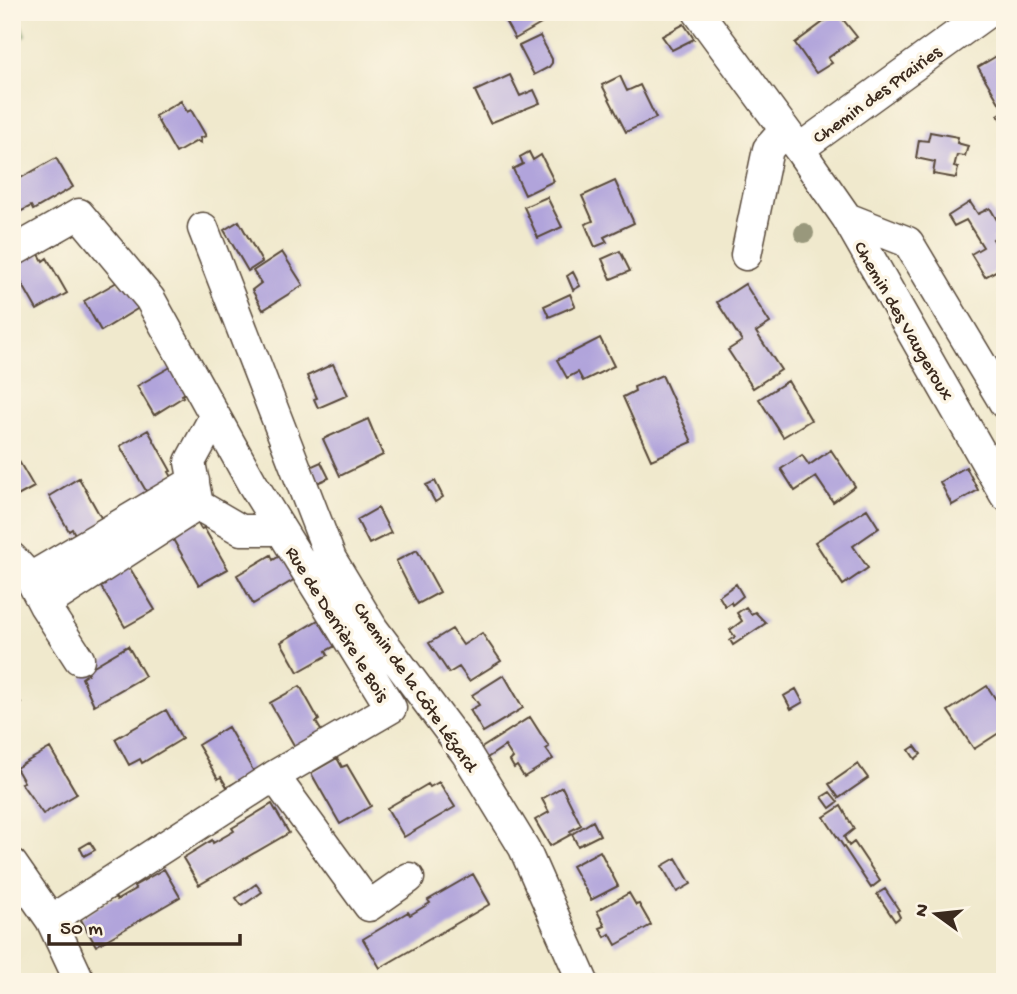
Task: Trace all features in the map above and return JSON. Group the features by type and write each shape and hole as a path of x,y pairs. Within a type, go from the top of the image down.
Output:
{"street":[{"name":"Chemin des Vaugeroux","path":"698,12 847,218 1005,495"},
{"name":"Chemin des Prairies","path":"792,140 988,12"},
{"path":"747,255 768,149 792,140"},
{"name":"Rue de Derrière le Bois","path":"12,252 79,214 150,299 281,530 391,708 274,776 51,920"},
{"path":"847,218 908,242 1005,404"},
{"name":"Chemin de la Côte Lézard","path":"203,228 331,559 373,629 466,752 517,836 583,982"},
{"path":"196,493 190,462 215,416"},
{"path":"79,659 21,568 196,493"},
{"path":"44,605 196,493"},
{"name":"Rue de Derrière le Bois","path":"196,493 241,530 281,530"},
{"path":"274,776 369,906 409,878"},
{"path":"12,864 51,920 80,982"}],"green space":[{"path":"12,12 16,12 25,35 12,47"}],"building":[{"path":"500,12 534,12 541,24 515,39"},
{"path":"837,12 857,37 828,58 832,63 816,73 795,43"},
{"path":"684,24 694,39 672,50 662,36"},
{"path":"540,36 552,63 534,75 519,46"},
{"path":"1000,54 1005,61 1005,127 998,115 1004,111 978,67"},
{"path":"510,75 520,96 534,90 540,103 490,123 475,91"},
{"path":"620,76 627,91 640,85 656,118 626,132 602,85"},
{"path":"181,101 187,112 191,110 206,136 200,138 201,143 197,141 176,153 155,116"},
{"path":"930,132 958,137 957,143 968,146 965,156 957,155 954,167 958,168 956,178 933,174 935,162 916,158 919,140 928,141"},
{"path":"529,152 533,160 541,155 554,181 525,195 513,169 523,164 520,157"},
{"path":"56,158 73,187 33,210 31,206 12,216 12,183"},
{"path":"615,181 634,223 604,237 607,242 595,247 585,224 593,221 582,196"},
{"path":"547,197 562,227 538,238 524,207"},
{"path":"970,202 978,214 990,208 1004,232 993,239 1005,258 1005,266 985,277 971,254 983,247 966,220 954,226 948,216"},
{"path":"239,221 262,262 248,271 224,230"},
{"path":"37,251 43,261 47,258 67,293 37,310 12,266"},
{"path":"620,251 630,271 611,279 602,259"},
{"path":"282,252 303,285 263,310 252,290 261,283 253,271"},
{"path":"573,272 580,286 573,290 567,276"},
{"path":"128,281 142,306 101,331 84,301 117,282 120,287"},
{"path":"745,284 770,323 756,332 781,370 753,388 728,350 742,341 717,302"},
{"path":"570,294 575,306 549,317 544,306"},
{"path":"600,338 614,366 583,381 578,372 567,378 557,360"},
{"path":"176,364 191,390 154,415 137,386"},
{"path":"333,364 348,395 318,408 314,399 317,398 307,376"},
{"path":"662,375 692,442 651,460 623,397 635,391 634,387"},
{"path":"788,381 811,420 783,437 759,399"},
{"path":"368,419 383,455 340,476 323,439"},
{"path":"148,430 175,482 149,496 120,446"},
{"path":"831,450 855,486 833,502 816,477 795,491 781,469 802,455 809,465"},
{"path":"17,458 34,487 12,499 12,461"},
{"path":"321,462 329,478 317,483 310,467"},
{"path":"966,467 978,490 952,505 940,482"},
{"path":"79,478 104,523 78,539 72,529 69,531 49,496"},
{"path":"435,481 443,497 435,502 426,485"},
{"path":"378,508 391,533 369,544 357,520"},
{"path":"867,509 879,528 853,546 868,568 843,585 815,542"},
{"path":"195,519 201,529 204,528 228,569 199,585 170,534"},
{"path":"417,550 440,592 418,604 396,561"},
{"path":"283,554 297,578 253,604 237,575 271,555 273,560"},
{"path":"125,560 155,610 125,627 101,587 105,585 99,575"},
{"path":"736,584 743,596 732,605 731,602 725,606 719,596"},
{"path":"746,607 751,614 755,612 766,623 733,645 730,640 735,637 730,630 742,621 737,613"},
{"path":"320,619 335,646 326,651 328,655 298,672 281,642"},
{"path":"452,629 463,645 482,633 501,661 469,681 459,667 449,673 429,643"},
{"path":"128,646 145,676 94,705 82,678 89,673 87,670"},
{"path":"504,675 523,708 483,732 470,710 479,705 472,695"},
{"path":"300,686 319,720 316,722 322,732 295,747 270,703"},
{"path":"987,686 1005,713 1005,729 974,749 948,711"},
{"path":"12,687 21,703 12,713"},
{"path":"796,689 803,702 791,709 784,696"},
{"path":"166,710 182,739 142,763 140,759 129,765 115,739"},
{"path":"530,717 549,747 546,749 553,759 524,777 517,766 514,768 510,761 513,758 505,746 487,758 472,754"},
{"path":"228,727 254,772 227,787 221,777 218,779 198,745"},
{"path":"915,746 921,754 915,759 909,750"},
{"path":"50,748 77,794 43,814 21,783 24,782 16,768"},
{"path":"337,758 342,767 347,765 371,806 340,824 311,773"},
{"path":"858,764 868,778 839,798 829,784"},
{"path":"439,782 455,807 404,837 387,808 428,784 430,787"},
{"path":"562,787 581,825 570,831 572,834 550,846 535,820 549,812 542,799"},
{"path":"830,792 838,802 830,808 822,797"},
{"path":"272,804 289,833 199,885 183,858 212,840 213,843 234,831 232,828"},
{"path":"841,806 854,829 844,837 849,846 854,842 880,881 871,888 824,817"},
{"path":"593,821 600,835 578,846 572,834"},
{"path":"90,842 95,850 84,856 80,848"},
{"path":"600,851 618,886 591,900 572,866"},
{"path":"676,858 691,884 677,892 662,866"},
{"path":"164,869 180,897 96,946 80,918 115,897 117,900 136,889 134,886"},
{"path":"473,874 490,904 380,968 363,939 408,912 410,915 430,903 428,900"},
{"path":"256,884 262,892 242,906 236,898"},
{"path":"885,889 899,910 897,911 900,917 895,921 877,894"},
{"path":"629,893 651,925 616,945 610,934 605,937 600,928 605,926 597,911"},
{"path":"655,975 658,982 641,982"}]}
